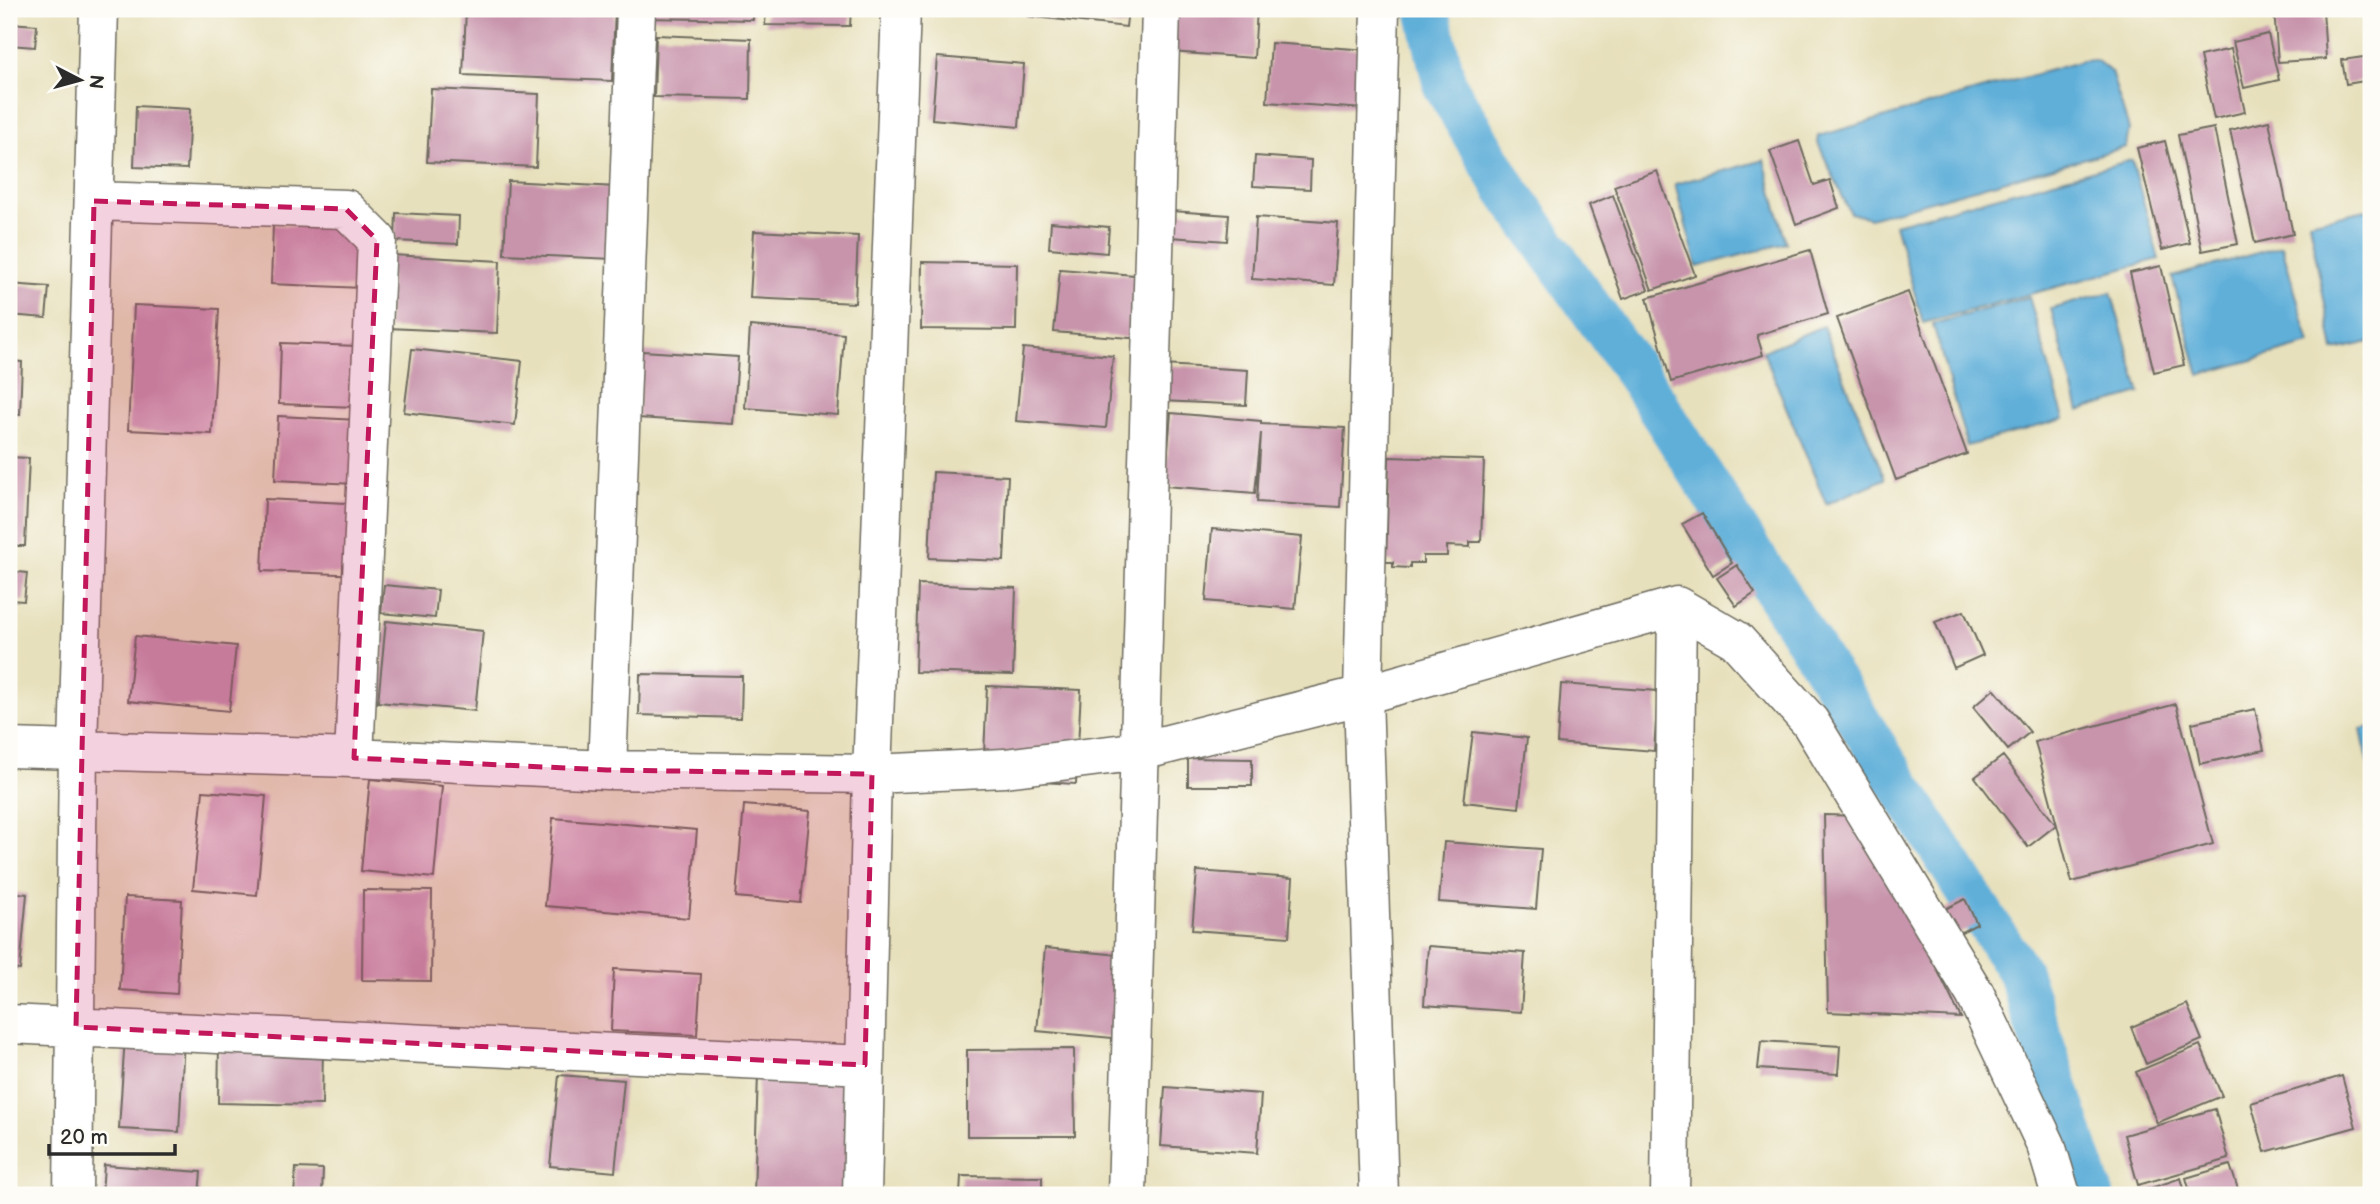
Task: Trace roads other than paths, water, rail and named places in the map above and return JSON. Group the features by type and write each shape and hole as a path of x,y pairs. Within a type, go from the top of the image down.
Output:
{"street":[{"path":"73,1195 78,750 100,9"},
{"path":"607,770 636,9"},
{"path":"862,1195 872,774 901,9"},
{"path":"1127,1195 1161,9"},
{"path":"1379,1195 1363,695 1380,9"},
{"path":"94,201 346,209 377,240 354,758"},
{"path":"1670,1195 1677,606"},
{"path":"9,748 354,758 607,770 872,774 1005,768 1141,751 1363,695 1677,606 1736,640 1810,722 1975,994 2046,1145 2061,1195"},
{"path":"9,1024 865,1066"}],"water":[{"path":"2096,60 2111,72 2129,129 2126,147 1870,218 1850,213 1818,143 1819,136 2082,61"},
{"path":"1764,160 1786,243 1697,267 1675,184"},
{"path":"2132,160 2159,259 1923,323 1895,224"},
{"path":"2371,209 2371,342 2334,350 2309,222"},
{"path":"2282,246 2310,344 2199,375 2172,277"},
{"path":"2111,292 2140,393 2079,411 2051,309"},
{"path":"2029,297 2064,419 1967,446 1933,324"},
{"path":"1823,326 1885,479 1826,504 1763,351"},
{"path":"2371,727 2371,778 2361,729"}],"waterway":[{"path":"1427,9 1445,86 1505,187 1637,374 2019,972 2092,1195"}]}
